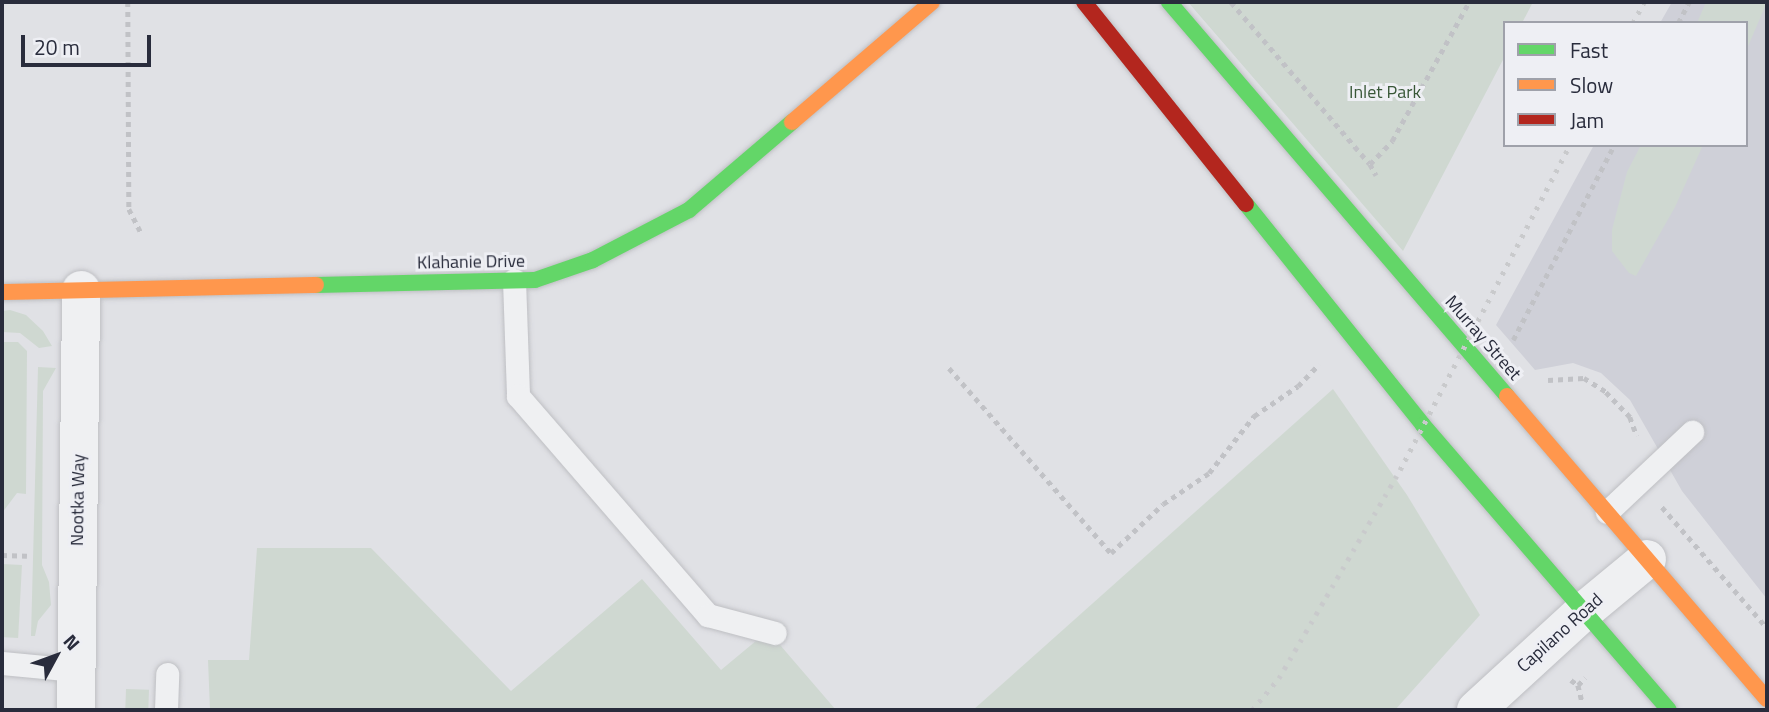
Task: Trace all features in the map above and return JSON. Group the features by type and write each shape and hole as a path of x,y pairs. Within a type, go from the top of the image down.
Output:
{"main road":[{"name":"Klahanie Drive","path":"2,292 535,280 593,260 689,210 932,2"},
{"path":"1084,2 1423,425 1669,710"},
{"name":"Murray Street","path":"1169,2 1767,699"}],"street":[{"name":"Nootka Way","path":"76,710 80,290"},
{"name":"Capilano Road","path":"1476,710 1583,612 1647,559"}],"lane":[{"path":"514,280 518,396 708,615 775,633"},
{"path":"1607,512 1692,432"},
{"path":"2,663 76,670"},
{"path":"166,710 167,674"}],"path":[{"path":"128,2 129,209 140,231"},
{"path":"1231,2 1370,164 1392,141 1469,2"},
{"path":"1679,21 1689,2"},
{"path":"1507,351 1613,147"},
{"path":"949,368 1111,553 1163,504 1209,474 1254,416 1297,386 1319,364"},
{"path":"1537,386 1549,380 1584,378 1606,392 1630,417 1639,440"},
{"path":"1660,504 1767,628"},
{"path":"2,555 27,556"},
{"path":"1578,685 1591,672"},
{"path":"1564,674 1578,685 1582,701"}],"shaded area":[{"path":"1672,2 1767,2 1767,599 1682,491 1630,400 1601,373 1573,363 1535,370 1496,325 1593,147 1748,147 1748,21 1661,21"}],"green space":[{"name":"Inlet Park","path":"1188,2 1533,2 1523,21 1503,21 1503,60 1403,251"},
{"path":"1706,2 1767,2 1748,46 1748,21 1698,21"},
{"path":"1640,147 1702,147 1675,207 1636,276 1629,273 1612,251 1612,230 1627,172"},
{"path":"10,310 26,315 43,331 52,346 39,348 20,333 2,332 2,311"},
{"path":"2,342 18,342 27,351 26,494 17,493 2,513"},
{"path":"38,367 56,368 43,391 42,565 49,582 51,605 38,621 35,636 31,636"},
{"path":"1333,389 1407,495 1480,615 1395,710 973,710"},
{"path":"257,548 371,548 511,691 642,579 721,670 768,631 836,710 210,710 208,660 249,660"},
{"path":"2,564 22,565 18,638 2,637"},
{"path":"126,689 149,690 148,710 125,710"}],"railway":[{"path":"1634,21 1644,2"},
{"path":"1252,710 1279,678 1400,470 1569,147"}],"traffic: fast":[{"path":"1169,2 1507,396"},
{"path":"316,285 535,280 593,260 689,210 792,122"},
{"path":"1246,204 1423,425 1669,710"}],"traffic: slow":[{"path":"792,122 932,2"},
{"path":"2,292 316,285"},
{"path":"1507,396 1767,699"}],"traffic: jam":[{"path":"1084,2 1246,204"}]}
